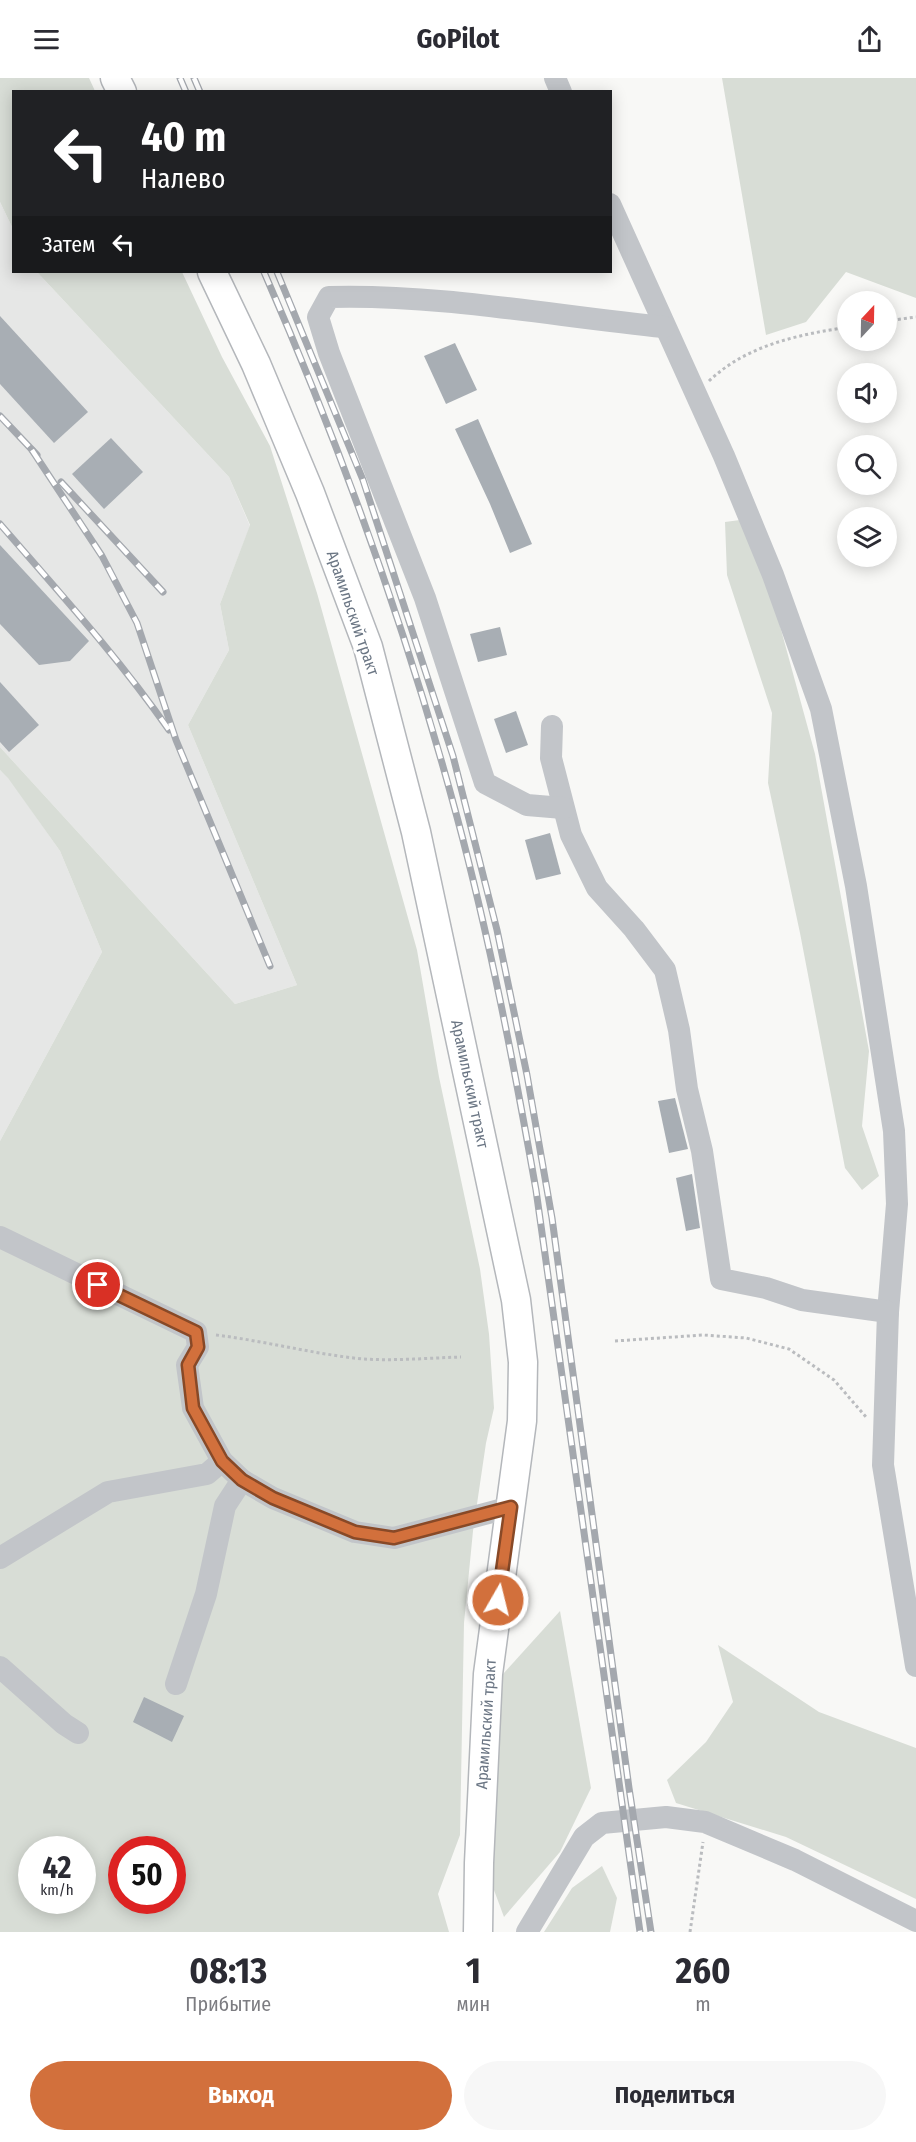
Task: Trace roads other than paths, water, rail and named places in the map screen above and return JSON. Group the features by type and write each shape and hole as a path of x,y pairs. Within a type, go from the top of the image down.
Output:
{"main road":[{"name":"Арамильский тракт","path":"212,273 256,364 310,493 368,647 416,832 516,1300 523,1362 522,1421 488,1674 480,1828 478,1932"}],"street":[{"path":"612,209 664,327 697,392 773,575 821,709 856,886 894,1131 897,1204 888,1312 884,1465 916,1666"},
{"path":"564,807 527,805 485,783 425,598 333,364 318,317 329,297 373,296 522,309 591,320 664,327"},
{"path":"552,726 551,758 571,835 597,888 634,929 665,970 680,1030 687,1089 702,1151 721,1279 766,1288 802,1300 888,1312"},
{"path":"0,1238 196,1332 198,1347 188,1365 193,1408 222,1461 242,1480 273,1498 355,1532 394,1538 511,1507"},
{"path":"0,1558 108,1492 207,1474 222,1461"},
{"path":"176,1684 206,1594 225,1506 242,1480"},
{"path":"0,1667 64,1724 78,1733"},
{"path":"527,1932 584,1837 602,1823 666,1817 705,1822 795,1860 916,1921"}],"railway":[{"path":"180,78 185,90"},
{"path":"194,78 199,90"},
{"path":"264,273 346,473 417,678 457,817 491,956 536,1190 640,1932"},
{"path":"277,273 363,480 453,756 497,930 527,1075 552,1218 629,1788 651,1932"},
{"path":"0,416 37,455"},
{"path":"32,450 102,556 137,623 176,740 270,966"},
{"path":"61,482 163,592"},
{"path":"0,524 109,651 169,730"}]}
